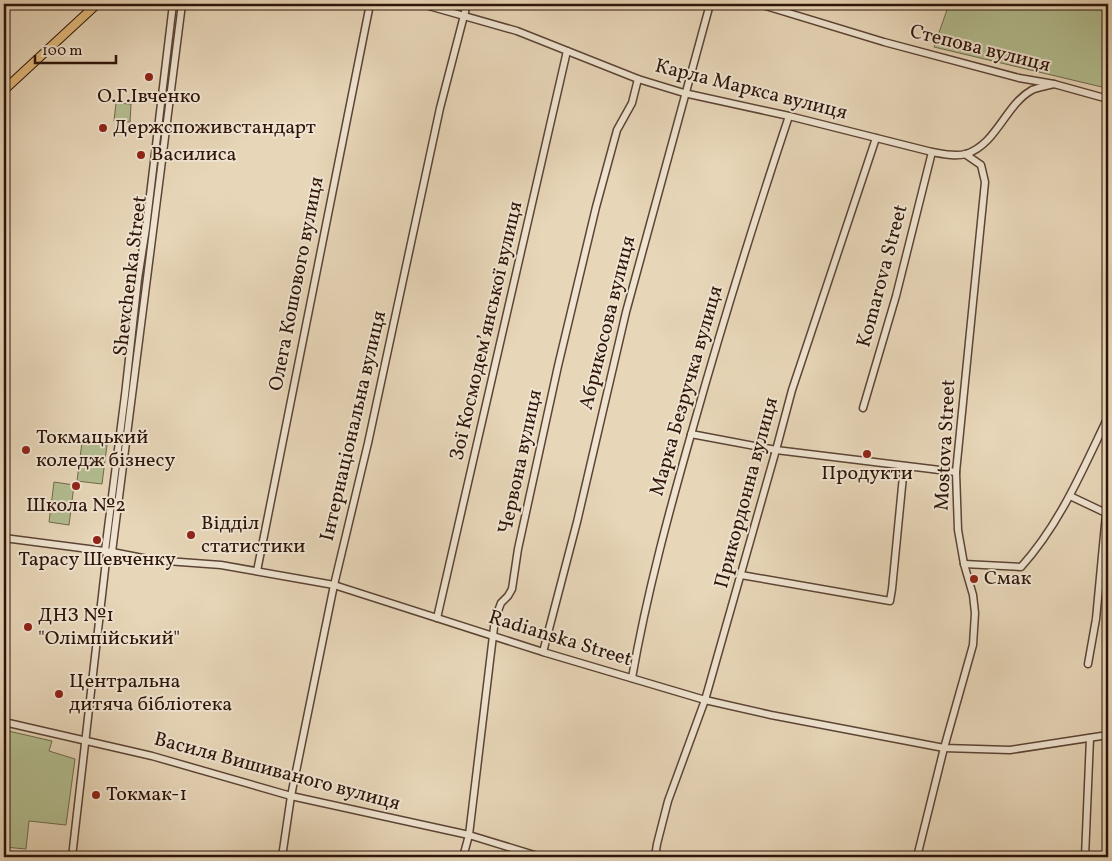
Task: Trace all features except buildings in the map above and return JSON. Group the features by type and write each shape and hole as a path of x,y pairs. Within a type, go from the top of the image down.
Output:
{"main road":[{"path":"4,90 97,4"}],"street":[{"name":"Shevchenka Street","path":"72,857 126,395 132,328 173,4"},
{"name":"Shevchenka Street","path":"108,552 140,329 182,4"},
{"name":"Олега Кошового вулиця","path":"257,571 370,4"},
{"name":"Карла Маркса вулиця","path":"422,4 464,14 517,31 638,79 684,93 789,116 932,152 950,155 965,154"},
{"name":"Інтернаціональна вулиця","path":"282,857 291,796 334,585 368,443 440,108 467,4"},
{"name":"Абрикосова вулиця","path":"543,652 577,522 626,312 684,93 710,4"},
{"name":"Степова вулиця","path":"759,4 884,42 1019,78 1054,84 1108,98"},
{"name":"Зої Космодем’янської вулиця","path":"437,618 567,51"},
{"name":"Червона вулиця","path":"463,857 469,835 491,636 501,603 512,589 518,549 554,385 596,207 617,130 632,103 638,79"},
{"path":"965,154 978,148 1012,106 1032,90 1054,84"},
{"name":"Марка Безручка вулиця","path":"632,678 641,628 691,434 751,230 789,116"},
{"name":"Прикордонна вулиця","path":"655,857 668,801 705,700 792,390 876,138"},
{"name":"Komarova Street","path":"863,408 896,296 932,152"},
{"name":"Mostova Street","path":"917,857 944,748 973,645 974,604 958,530 956,472 986,182 981,165 965,154"},
{"path":"153,163 161,164"},
{"path":"132,328 140,329"},
{"path":"964,564 1021,567 1036,550 1070,496 1108,417"},
{"path":"691,434 776,450 956,472"},
{"path":"741,575 890,601 904,466"},
{"path":"1070,496 1107,514 1096,619 1088,664"},
{"name":"Radianska Street","path":"4,538 154,560 221,565 334,585 491,636 705,700 771,715 944,748 1010,750 1108,734"},
{"name":"Василя Вишиваного вулиця","path":"4,722 152,756 291,796 469,835 541,857"},
{"path":"1085,857 1090,738"}],"green space":[{"path":"949,4 1108,4 1108,84 1106,88 934,47"},
{"path":"116,103 131,104 130,122 114,121"},
{"path":"82,442 107,445 102,484 77,481"},
{"path":"54,482 74,485 69,525 49,522"},
{"path":"4,730 52,741 49,751 75,759 66,825 29,821 26,849 4,847"}],"place":[{"name":"О.Г.Івченко","path":"149,77"},
{"name":"Держспоживстандарт","path":"103,128"},
{"name":"Василиса","path":"141,155"},
{"name":"Токмацький коледж бізнесу","path":"26,450"},
{"name":"Продукти","path":"867,454"},
{"name":"Школа №2","path":"76,486"},
{"name":"Відділ статистики","path":"191,535"},
{"name":"Тарасу Шевченку","path":"97,540"},
{"name":"Смак","path":"974,579"},
{"name":"ДНЗ №1 \"Олімпійський\"","path":"28,627"},
{"name":"Центральна дитяча бібліотека","path":"59,694"},
{"name":"Токмак-1","path":"96,795"}]}
